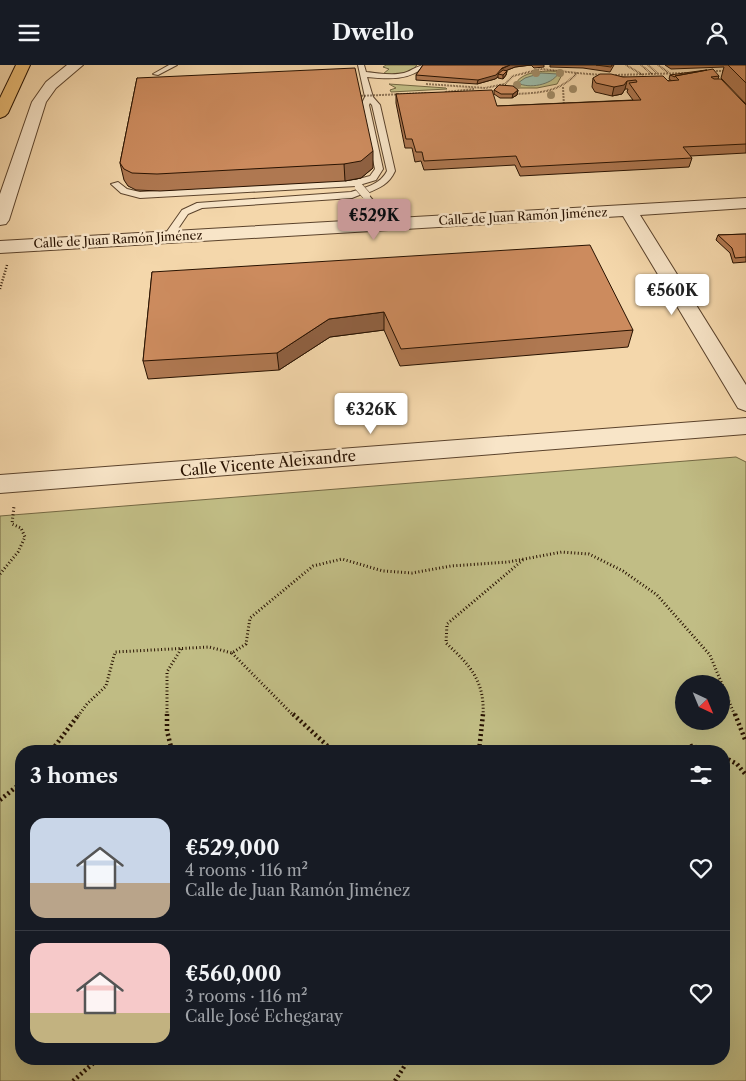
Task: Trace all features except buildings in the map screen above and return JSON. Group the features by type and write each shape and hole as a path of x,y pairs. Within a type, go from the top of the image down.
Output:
{"highway":[{"path":"0,113 23,65"}],"street":[{"path":"0,220 39,102 51,85 76,65"},
{"name":"Calle de Juan Ramón Jiménez","path":"0,247 746,203"},
{"path":"628,211 746,403"},
{"name":"Calle Vicente Aleixandre","path":"9,484 746,425"}],"lane":[{"path":"156,74 174,65"},
{"path":"168,237 185,212 200,205 352,195 378,186 387,179 391,171 376,105 370,97 362,69 401,76 415,72 423,65"},
{"path":"116,184 124,191 140,195 358,185 373,178 378,169 364,105 370,97"},
{"path":"358,185 388,224"}],"path":[{"path":"626,65 643,75"},
{"path":"641,65 652,75"},
{"path":"648,65 658,74"},
{"path":"658,65 670,73"},
{"path":"445,92 485,88 505,83 514,77 541,69 577,73 643,75 694,72"},
{"path":"716,78 710,71 727,71"},
{"path":"507,94 529,94 563,87 577,73"},
{"path":"425,84 485,88"},
{"path":"563,87 564,112"},
{"path":"353,96 427,93"},
{"path":"0,574 6,563 18,553 25,537 21,529 12,523 9,484"},
{"path":"232,653 246,644 250,618 313,566 342,559 383,571 412,573 452,565 508,562 562,552 589,554 622,571 657,595 710,655 746,741"},
{"path":"480,745 482,727 482,690 463,659 446,643 447,624 524,559"},
{"path":"56,745 87,704 106,686 115,653 209,647 232,653 303,725 326,745"},
{"path":"170,745 167,731 167,672 181,649"},
{"path":"730,760 737,764 746,775"},
{"path":"0,800 15,788"},
{"path":"73,1081 91,1065"},
{"path":"395,1081 405,1065"}],"shaded area":[{"path":"386,65 417,65 406,73 393,75 383,74 389,69 383,67"},
{"path":"557,71 563,73 557,84 537,88 516,88 515,85 518,80 527,74"},
{"path":"541,73 558,74 555,78 540,85 528,86 518,83 525,78"},
{"path":"389,84 447,89 391,92 390,90 396,88"},
{"path":"736,457 746,462 746,1081 0,1081 0,516"}]}
